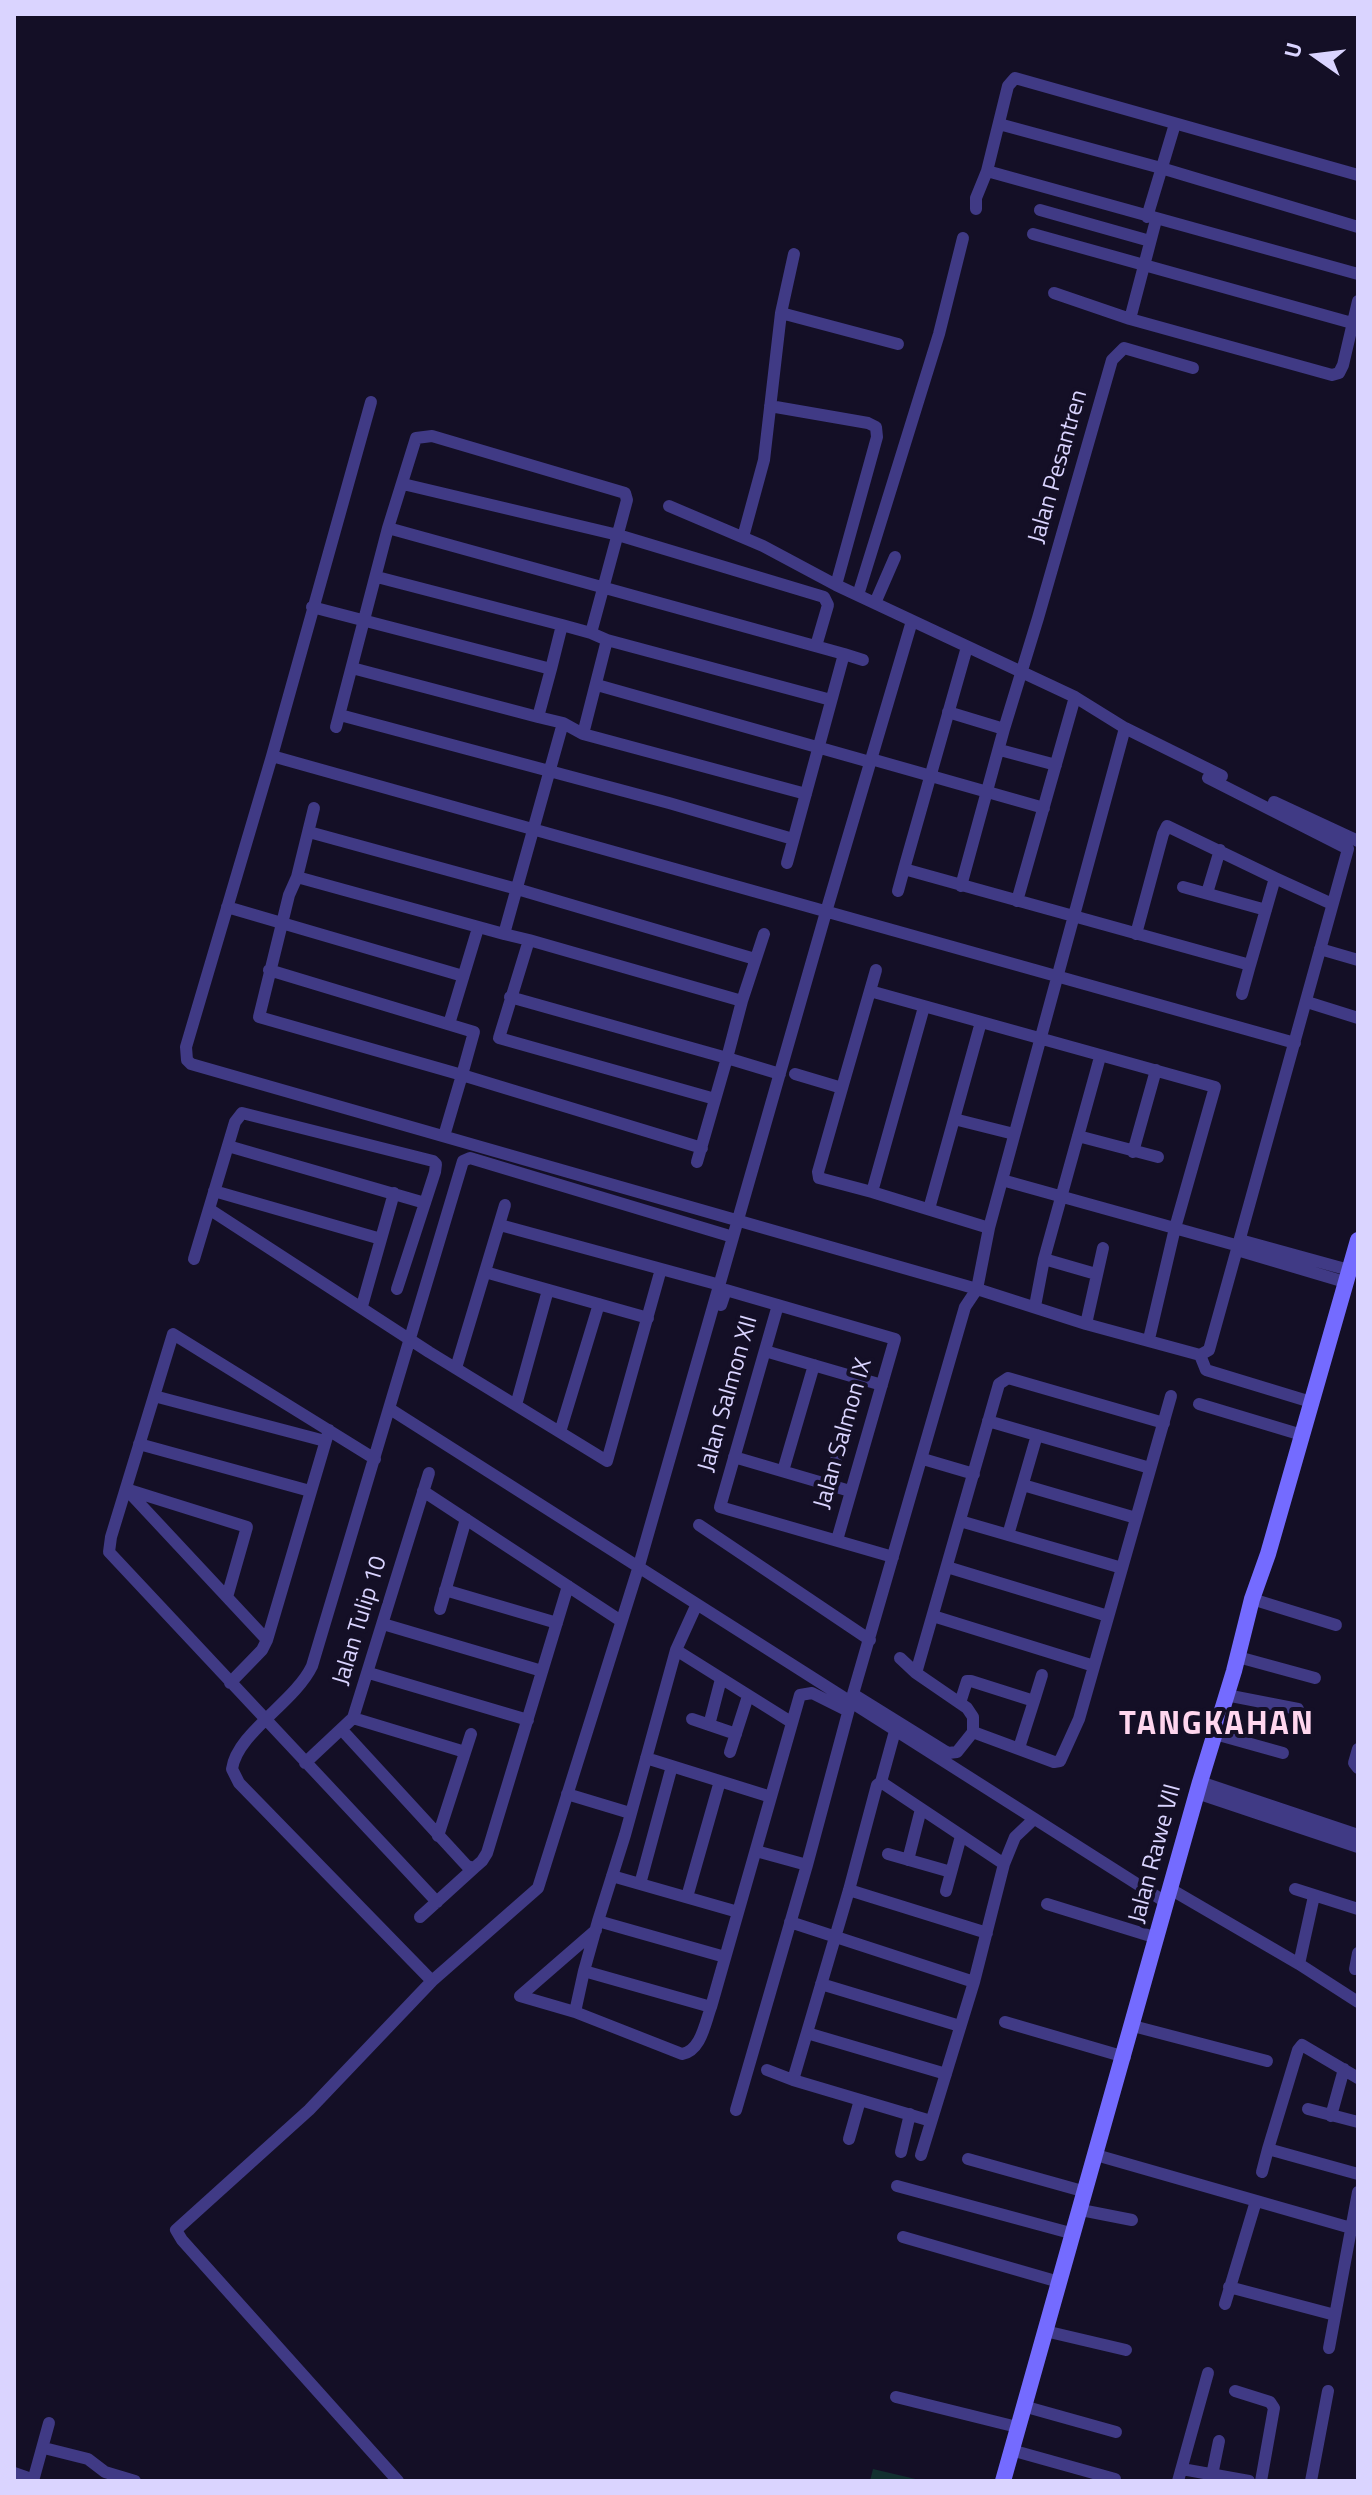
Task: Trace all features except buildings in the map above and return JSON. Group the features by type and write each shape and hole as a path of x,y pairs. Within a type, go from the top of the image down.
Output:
{"main road":[{"name":"Jalan Rawe VII","path":"1003,2481 1252,1599 1358,1240"}],"street":[{"path":"976,209 976,198 987,171 1008,86 1015,78 1358,175"},
{"path":"999,124 1358,227"},
{"path":"1130,319 1150,241 1151,218 1161,168 1175,124"},
{"path":"987,171 1358,274"},
{"path":"1040,210 1150,241"},
{"path":"1033,234 1352,323"},
{"path":"858,595 935,347 963,238"},
{"path":"743,537 762,470 781,313 794,254"},
{"path":"1054,293 1130,319 1332,375 1339,373 1343,365 1358,301"},
{"path":"781,313 898,344"},
{"name":"Jalan Pesantren","path":"1022,672 1112,360 1124,348 1193,368"},
{"path":"371,402 272,756 186,1047 187,1060 203,1068 1200,1355 1209,1350 1307,1002 1347,847 1208,778"},
{"path":"770,406 876,427 877,437 836,585"},
{"path":"591,633 627,500 625,493 432,436 416,438 388,528 338,721 549,770 793,839"},
{"path":"403,484 618,535 826,598 828,605 816,646"},
{"path":"669,506 743,537 836,585 1075,697 1125,728 1358,841"},
{"path":"388,528 863,660"},
{"path":"875,603 895,557"},
{"path":"377,577 831,700"},
{"path":"312,607 551,669"},
{"path":"398,2481 192,2252 176,2230 309,2110 432,1981 538,1888 638,1569 702,1343 723,1287 780,1074 912,621"},
{"path":"538,717 562,625"},
{"path":"583,734 607,640"},
{"path":"898,891 967,647"},
{"path":"787,863 844,654"},
{"path":"352,668 563,723 583,734 806,794"},
{"path":"961,886 1022,672"},
{"path":"597,685 1044,808"},
{"path":"1017,901 1075,697"},
{"path":"948,712 1004,729"},
{"path":"504,934 563,723"},
{"path":"736,2110 965,1307 977,1289 989,1228 1125,728"},
{"path":"1000,750 1056,765"},
{"path":"272,756 1295,1043"},
{"path":"314,808 269,970 258,1014 261,1019 462,1075 702,1148"},
{"path":"1136,934 1167,826 1332,904"},
{"path":"309,832 755,959"},
{"path":"1207,893 1220,850"},
{"path":"904,869 1250,965"},
{"path":"297,877 742,1001"},
{"path":"1242,994 1275,878"},
{"path":"1183,887 1266,910"},
{"path":"227,907 463,976"},
{"path":"449,1024 478,928"},
{"path":"697,1162 764,934"},
{"path":"499,1038 529,940"},
{"path":"1320,949 1358,960"},
{"path":"269,970 474,1032 715,1099"},
{"path":"876,970 818,1176 822,1181 872,1192 989,1228"},
{"path":"870,991 1215,1087 1175,1228 1149,1339"},
{"path":"510,997 780,1074"},
{"path":"1307,1002 1358,1018"},
{"path":"872,1192 924,1007"},
{"path":"929,1209 981,1022"},
{"path":"444,1136 474,1032"},
{"path":"1035,1306 1044,1259 1100,1057"},
{"path":"1133,1152 1156,1070"},
{"path":"795,1074 842,1088"},
{"path":"194,1259 235,1122 242,1113 436,1164 397,1289"},
{"path":"954,1119 1014,1134"},
{"path":"1078,1136 1158,1157"},
{"path":"228,1146 425,1203"},
{"path":"432,1981 239,1783 232,1769 241,1745 296,1691 312,1666 466,1159 733,1237"},
{"path":"1002,1180 1347,1276"},
{"path":"214,1191 381,1239"},
{"path":"362,1306 394,1193"},
{"path":"456,1368 505,1205"},
{"path":"209,1209 607,1461 661,1269"},
{"path":"723,1287 733,1237 741,1223"},
{"path":"500,1225 778,1305"},
{"path":"1086,1324 1103,1248"},
{"path":"1044,1259 1096,1274"},
{"path":"485,1272 648,1318"},
{"path":"516,1405 548,1290"},
{"path":"560,1432 599,1304"},
{"name":"Jalan Salmon IX","path":"778,1305 895,1339 837,1540"},
{"name":"Jalan Salmon XII","path":"778,1305 720,1507 893,1557"},
{"path":"375,1459 327,1436 173,1334 109,1552 437,1902"},
{"path":"765,1351 882,1385"},
{"path":"1200,1355 1206,1370 1311,1402"},
{"path":"783,1471 814,1365"},
{"path":"829,1485 859,1378"},
{"path":"916,1673 999,1384 1008,1378 1164,1423"},
{"path":"154,1396 327,1436"},
{"path":"973,1732 1054,1762 1060,1761 1079,1719 1171,1396"},
{"path":"1199,1404 1302,1435"},
{"path":"390,1409 1034,1819 1169,1897 1299,1964 1358,2002"},
{"path":"988,1421 1150,1468"},
{"path":"1008,1535 1037,1435"},
{"path":"230,1683 262,1650 267,1640 327,1436"},
{"path":"139,1444 310,1491"},
{"path":"734,1457 850,1491"},
{"path":"923,1459 974,1474"},
{"name":"Jalan Tulip 10","path":"305,1763 353,1718 429,1473"},
{"path":"1023,1485 1136,1518"},
{"path":"126,1489 267,1640"},
{"path":"126,1489 247,1527 227,1597"},
{"path":"423,1491 621,1621"},
{"path":"716,1520 720,1507"},
{"path":"440,1609 466,1519"},
{"path":"960,1521 1122,1568"},
{"path":"699,1525 870,1640"},
{"path":"947,1567 1108,1616"},
{"path":"420,1917 485,1858 568,1586"},
{"path":"445,1590 557,1623"},
{"path":"1252,1599 1336,1625"},
{"path":"575,2012 676,1650 696,1606"},
{"path":"933,1616 1094,1666"},
{"path":"383,1624 542,1671"},
{"path":"676,1650 791,1722"},
{"path":"1238,1657 1315,1678"},
{"path":"597,1925 520,1996 575,2012 682,2054 689,2053 695,2048 711,2007 800,1695 806,1692 850,1703 948,1753 957,1752 973,1732 973,1717 960,1703 900,1658"},
{"path":"369,1673 528,1720"},
{"path":"1019,1748 1042,1675"},
{"path":"709,1725 721,1679"},
{"path":"960,1703 967,1681 1034,1701"},
{"path":"1226,1695 1298,1709"},
{"path":"730,1752 748,1696"},
{"path":"353,1718 465,1752"},
{"path":"692,1719 736,1734"},
{"path":"342,1730 438,1836 467,1866 474,1868"},
{"path":"793,2080 895,1731"},
{"path":"438,1836 471,1734"},
{"path":"1215,1734 1283,1753"},
{"path":"1358,1749 1354,1763 1358,1768"},
{"path":"646,1758 771,1797"},
{"path":"640,1884 672,1766"},
{"path":"687,1897 720,1781"},
{"path":"881,1782 1004,1864"},
{"path":"1199,1787 1358,1835"},
{"path":"1199,1787 1358,1847"},
{"path":"567,1794 630,1813"},
{"path":"908,1860 921,1809"},
{"path":"921,2155 974,1982 1004,1864 1015,1837 1034,1819"},
{"path":"946,1891 961,1836"},
{"path":"756,1851 807,1865"},
{"path":"888,1854 951,1872"},
{"path":"612,1876 738,1912"},
{"path":"1295,1889 1358,1909"},
{"path":"849,1890 987,1933"},
{"path":"1299,1964 1314,1896"},
{"path":"1047,1904 1157,1938"},
{"path":"790,1922 974,1982"},
{"path":"597,1925 725,1957"},
{"path":"1355,1969 1358,1953"},
{"path":"584,1971 711,2007"},
{"path":"821,1984 960,2026"},
{"path":"1005,2022 1125,2057"},
{"path":"1133,2026 1267,2061"},
{"path":"807,2033 946,2074"},
{"path":"1262,2172 1302,2045 1358,2078"},
{"path":"1331,2116 1344,2069"},
{"path":"767,2070 931,2121"},
{"path":"849,2139 860,2100"},
{"path":"1308,2109 1358,2122"},
{"path":"901,2152 910,2114"},
{"path":"1268,2149 1358,2174"},
{"path":"1096,2155 1354,2229"},
{"path":"968,2159 1086,2192"},
{"path":"897,2186 1074,2234"},
{"path":"1329,2348 1354,2229 1358,2192"},
{"path":"1225,2304 1256,2201"},
{"path":"1081,2210 1132,2220"},
{"path":"903,2237 1059,2282"},
{"path":"1229,2287 1335,2315"},
{"path":"1045,2331 1126,2350"},
{"path":"1208,2373 1180,2475 1212,2475 1249,2481"},
{"path":"1235,2391 1270,2402 1274,2408 1261,2481"},
{"path":"1311,2481 1328,2391"},
{"path":"896,2397 1017,2427"},
{"path":"1023,2406 1116,2432"},
{"path":"14,2473 34,2480 49,2423"},
{"path":"1212,2475 1219,2441"},
{"path":"44,2448 88,2459 105,2472 135,2481"},
{"path":"1011,2450 1115,2479"}],"green space":[{"path":"873,2469 924,2481 870,2481"}],"district":[{"name":"TANGKAHAN","path":"1217,1726"}]}
